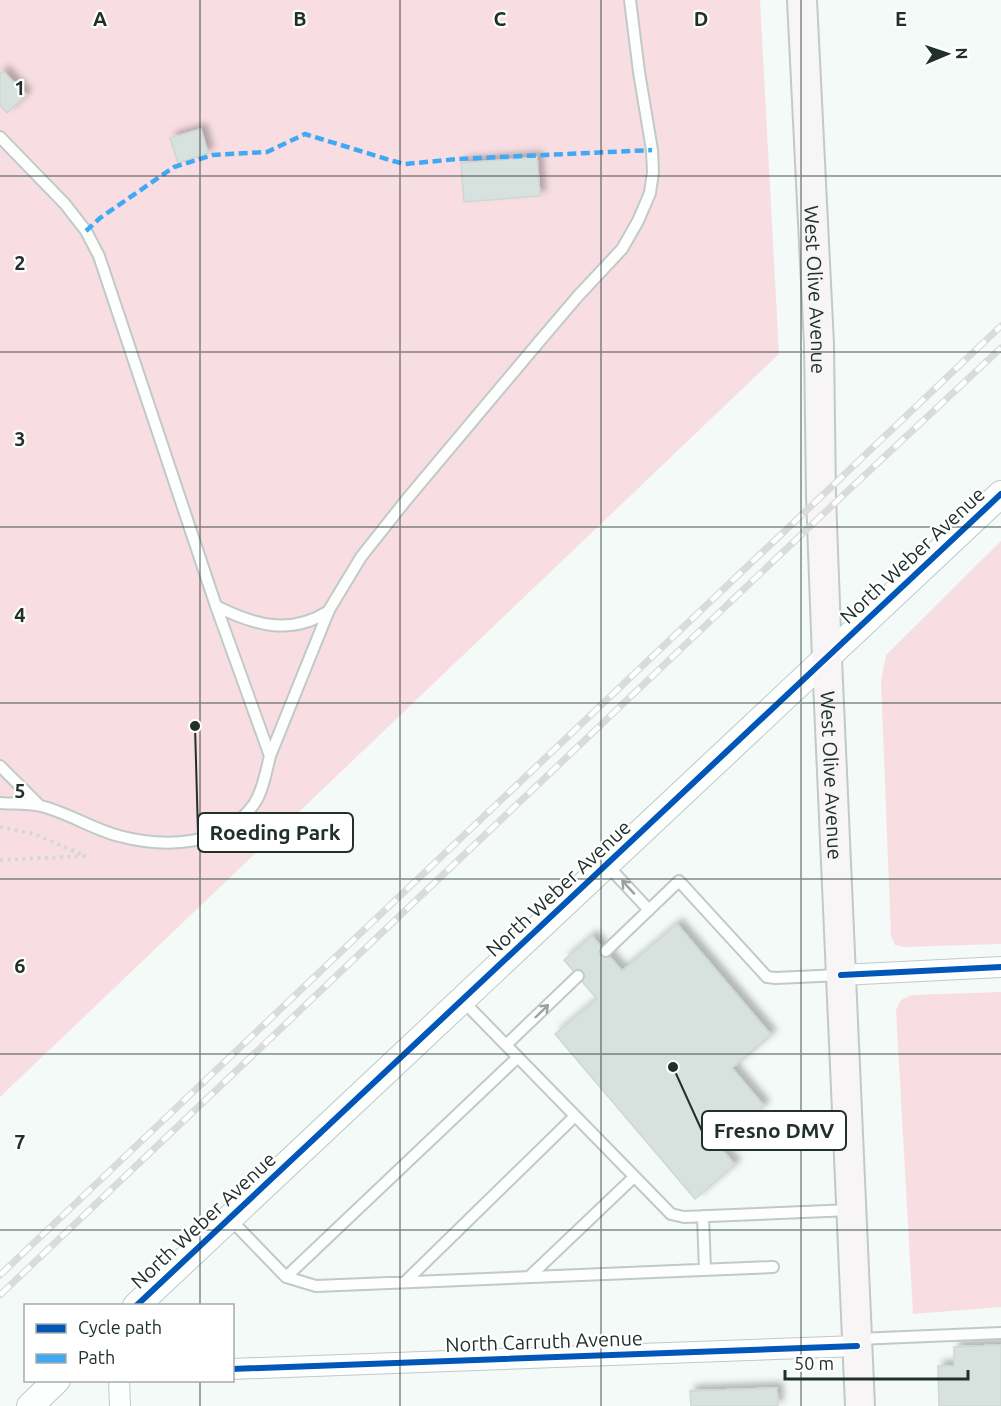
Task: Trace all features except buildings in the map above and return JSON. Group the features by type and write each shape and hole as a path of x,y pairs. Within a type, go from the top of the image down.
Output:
{"main road":[{"name":"West Olive Avenue","path":"801,0 819,344 821,496 827,659 860,1406"}],"street":[{"name":"North Weber Avenue","path":"137,1304 1001,494"},
{"path":"841,975 1001,967"},
{"name":"North Carruth Avenue","path":"234,1369 857,1342"},
{"path":"30,1406 55,1382"},
{"path":"119,1382 120,1406"}],"lane":[{"path":"0,803 40,806 66,814 118,836 149,842 180,843 207,838 225,830 245,814 255,802 270,756 329,610 361,557 551,327 622,249 638,221 650,193 653,172 652,150 630,0"},
{"path":"0,137 65,204 86,231 99,256 216,606 270,756"},
{"path":"216,606 263,625 302,623 316,619 329,610"},
{"path":"0,766 40,806"},
{"path":"607,865 649,909"},
{"path":"606,951 679,881 767,977 841,975"},
{"path":"506,1045 578,976"},
{"path":"462,1000 671,1214 703,1216 851,1210"},
{"path":"286,1277 518,1057"},
{"path":"405,1282 575,1116"},
{"path":"529,1277 634,1177"},
{"path":"703,1216 705,1270"},
{"path":"229,1218 286,1277 316,1286 773,1267"},
{"path":"857,1342 1001,1333"}],"path":[{"path":"0,827 34,834 86,856 0,860"}],"shaded area":[{"path":"0,0 760,0 779,354 0,1097"},
{"path":"1001,541 1001,944 904,947 895,945 891,936 881,681 886,655"},
{"path":"1001,992 1001,1307 913,1314 896,1010 901,1000 912,995"}],"railway":[{"path":"0,1275 1001,326"},
{"path":"0,1295 1001,348"}],"marked path":[{"path":"86,231 100,218 174,167 213,155 267,152 305,134 405,164 458,159 652,150"}],"cycle path":[{"path":"138,1304 1001,494"},
{"path":"841,975 1001,967"},
{"path":"234,1369 857,1346"}],"place":[{"name":"Roeding Park","path":"195,726"},
{"name":"Fresno DMV","path":"673,1067"}]}
